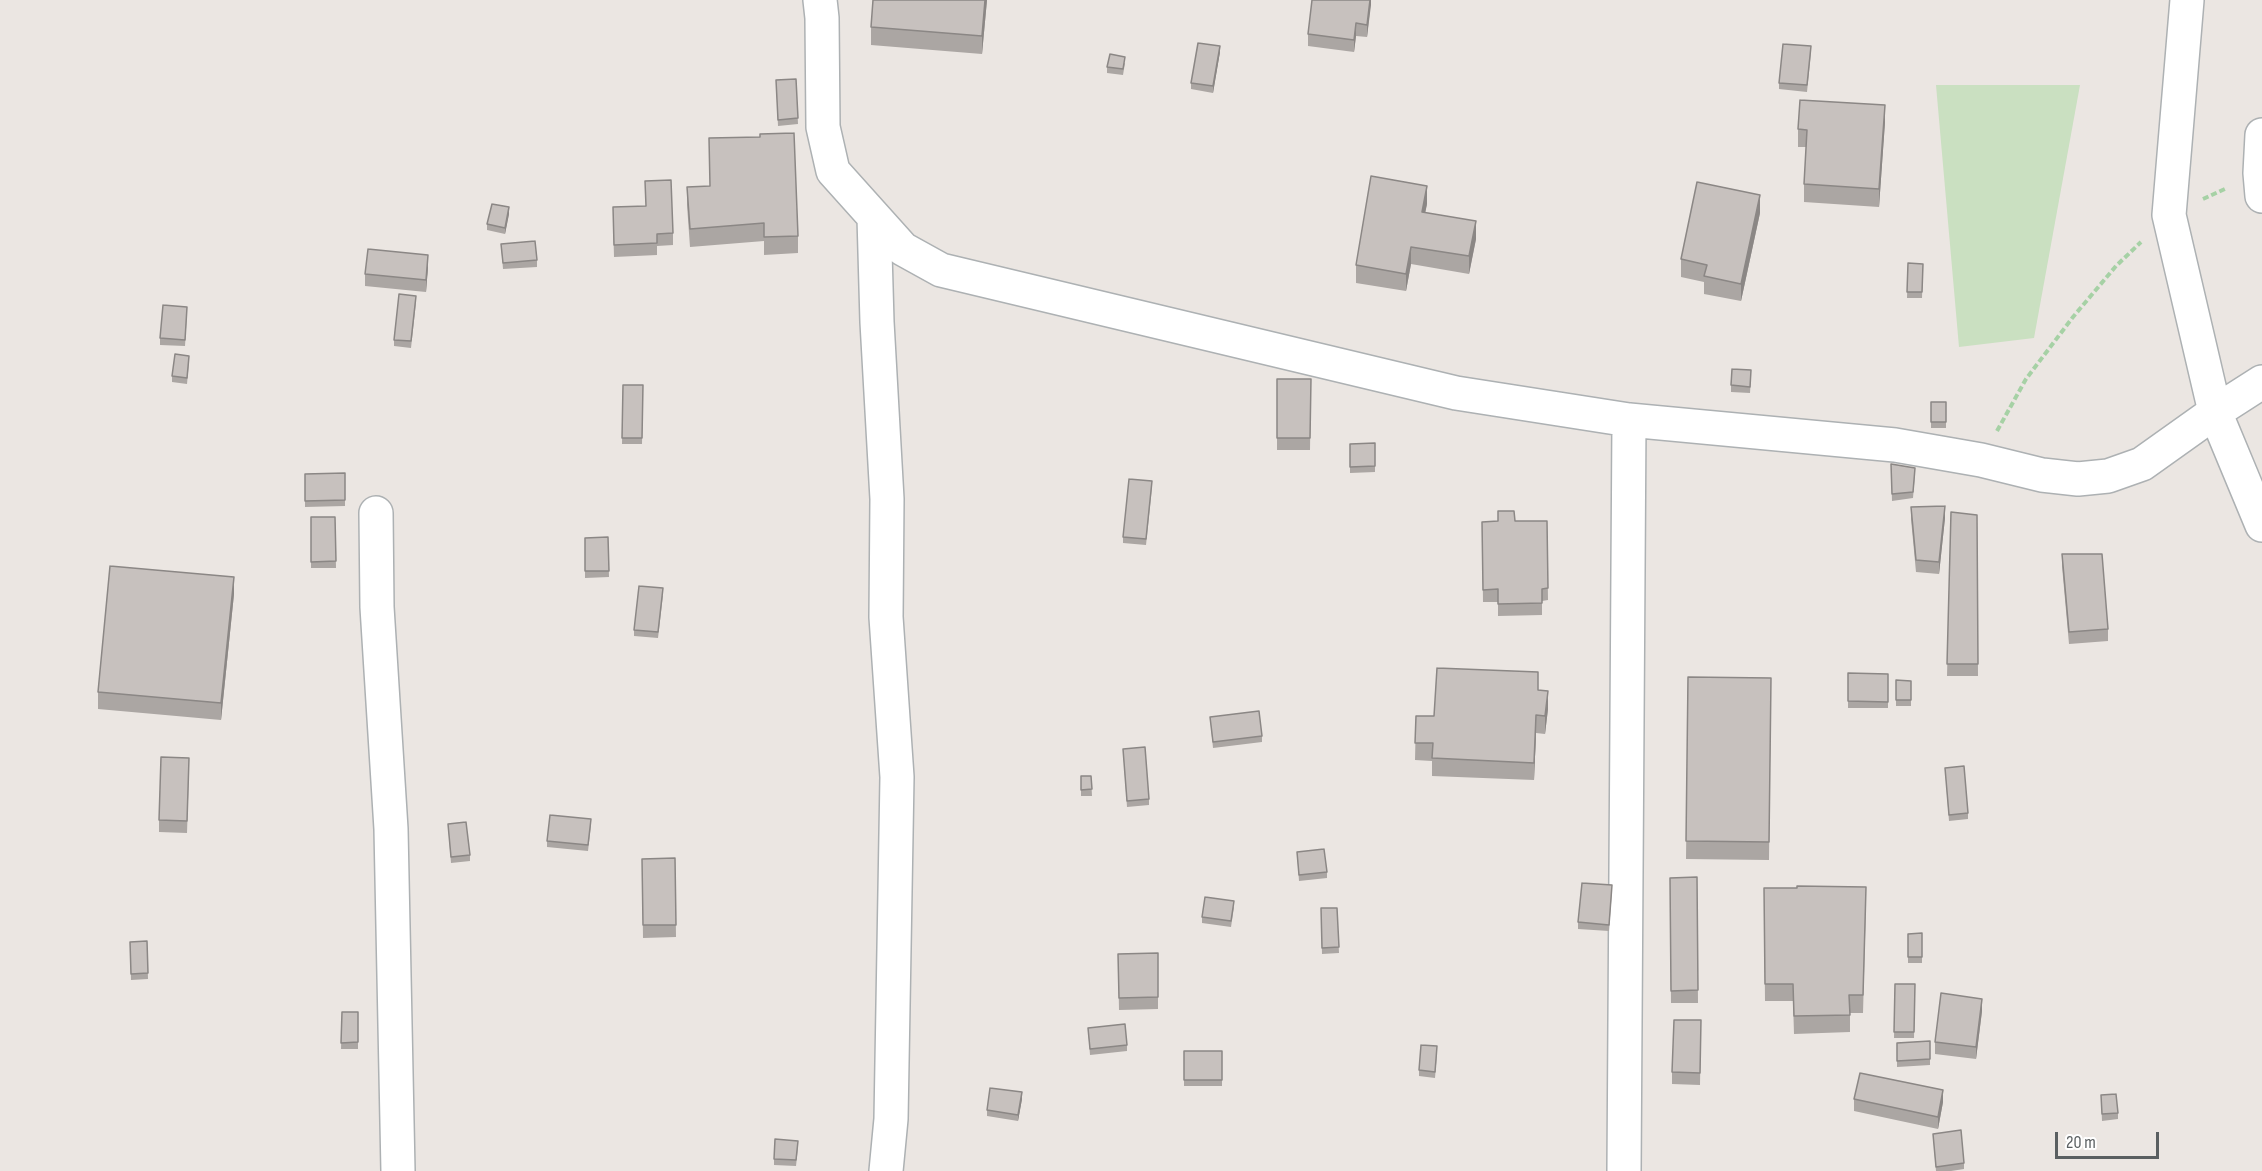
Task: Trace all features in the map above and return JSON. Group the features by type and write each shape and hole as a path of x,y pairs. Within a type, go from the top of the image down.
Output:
{"street":[{"path":"820,0 822,127 833,171 903,249 941,270 1456,393 1629,420 1895,445 1981,460 2054,477 2078,479 2108,476 2142,464 2262,382"},
{"path":"2187,0 2169,215 2215,412 2262,525"},
{"path":"2261,184 2262,135"},
{"path":"874,217 886,499 886,617 897,777 891,1119 886,1171"},
{"path":"1624,1171 1629,420"},
{"path":"376,513 376,607 391,828 398,1171"}],"path":[{"path":"1981,460 2026,379 2073,317 2116,266 2169,215 2261,184"}],"green space":[{"path":"1936,85 2080,85 2034,338 1959,347"}],"building":[{"path":"873,0 985,0 982,36 871,27"},
{"path":"1312,0 1370,0 1367,25 1356,23 1354,40 1308,34"},
{"path":"1198,43 1220,46 1213,86 1191,83"},
{"path":"1783,44 1811,46 1807,85 1779,83"},
{"path":"1110,54 1125,57 1123,69 1107,67"},
{"path":"796,79 798,118 778,120 776,80"},
{"path":"1800,100 1885,105 1879,189 1804,184 1807,130 1798,129"},
{"path":"794,133 798,236 764,237 764,223 690,229 687,187 710,186 709,138 760,137 760,134"},
{"path":"1371,176 1427,186 1422,212 1476,221 1469,256 1411,247 1406,274 1356,265"},
{"path":"671,180 673,233 657,234 657,243 614,245 613,207 646,206 645,181"},
{"path":"1697,182 1760,195 1741,284 1704,276 1707,265 1681,259"},
{"path":"492,204 509,207 505,228 487,224"},
{"path":"535,241 537,260 503,263 501,244"},
{"path":"368,249 428,255 426,280 365,274"},
{"path":"1908,263 1923,264 1922,292 1907,292"},
{"path":"399,294 416,296 411,341 394,340"},
{"path":"163,305 187,307 185,340 160,338"},
{"path":"175,354 189,356 187,378 172,376"},
{"path":"1732,369 1751,370 1750,387 1731,385"},
{"path":"1277,379 1311,379 1310,438 1277,438"},
{"path":"623,385 643,385 642,438 622,438"},
{"path":"1931,402 1946,402 1946,422 1931,422"},
{"path":"1375,443 1375,466 1350,467 1350,444"},
{"path":"1891,464 1915,468 1913,492 1892,494"},
{"path":"345,473 345,500 305,501 305,474"},
{"path":"1129,479 1152,481 1146,539 1123,537"},
{"path":"1945,506 1939,562 1916,560 1911,507"},
{"path":"1498,511 1514,511 1515,521 1547,521 1548,588 1542,589 1542,603 1498,604 1498,589 1483,590 1482,522 1498,521"},
{"path":"1951,512 1977,515 1978,664 1947,664"},
{"path":"311,517 335,517 336,561 311,562"},
{"path":"608,537 609,571 585,571 585,538"},
{"path":"2062,554 2102,554 2108,629 2069,632"},
{"path":"110,566 234,577 221,703 98,692"},
{"path":"639,586 663,588 658,632 634,630"},
{"path":"1437,668 1538,672 1538,690 1548,691 1545,716 1536,715 1534,763 1432,758 1433,743 1415,743 1416,716 1434,716"},
{"path":"1848,673 1888,674 1888,702 1848,701"},
{"path":"1688,677 1771,678 1769,842 1686,841"},
{"path":"1896,680 1911,681 1911,700 1896,700"},
{"path":"1259,711 1262,736 1213,742 1210,717"},
{"path":"1145,747 1149,799 1127,801 1123,749"},
{"path":"161,757 189,758 187,821 159,820"},
{"path":"1964,766 1968,813 1949,815 1945,768"},
{"path":"1081,776 1091,776 1092,789 1081,790"},
{"path":"550,815 591,819 588,845 547,841"},
{"path":"466,822 470,855 451,857 448,824"},
{"path":"1324,849 1327,872 1299,875 1297,852"},
{"path":"675,858 676,925 643,925 642,859"},
{"path":"1697,877 1698,990 1671,991 1670,878"},
{"path":"1582,883 1612,885 1609,925 1578,922"},
{"path":"1797,886 1866,887 1863,995 1849,995 1850,1015 1794,1016 1793,984 1765,984 1764,888 1797,888"},
{"path":"1205,897 1234,901 1231,921 1202,917"},
{"path":"1321,908 1337,908 1339,947 1322,948"},
{"path":"1922,933 1922,957 1908,957 1908,934"},
{"path":"147,941 148,973 131,974 130,942"},
{"path":"1158,953 1158,997 1119,998 1118,954"},
{"path":"1895,984 1915,984 1914,1032 1894,1032"},
{"path":"1941,993 1982,999 1976,1047 1935,1042"},
{"path":"342,1012 358,1012 358,1042 341,1043"},
{"path":"1674,1020 1701,1020 1700,1073 1672,1072"},
{"path":"1125,1024 1127,1045 1090,1049 1088,1028"},
{"path":"1930,1041 1930,1059 1897,1061 1897,1043"},
{"path":"1421,1045 1437,1046 1435,1072 1419,1070"},
{"path":"1184,1051 1222,1051 1222,1080 1184,1080"},
{"path":"1860,1073 1943,1090 1938,1117 1854,1099"},
{"path":"990,1088 1022,1092 1018,1115 987,1110"},
{"path":"2116,1094 2118,1113 2102,1114 2101,1095"},
{"path":"1961,1130 1964,1163 1936,1167 1933,1134"},
{"path":"775,1139 798,1141 796,1160 774,1159"}]}
